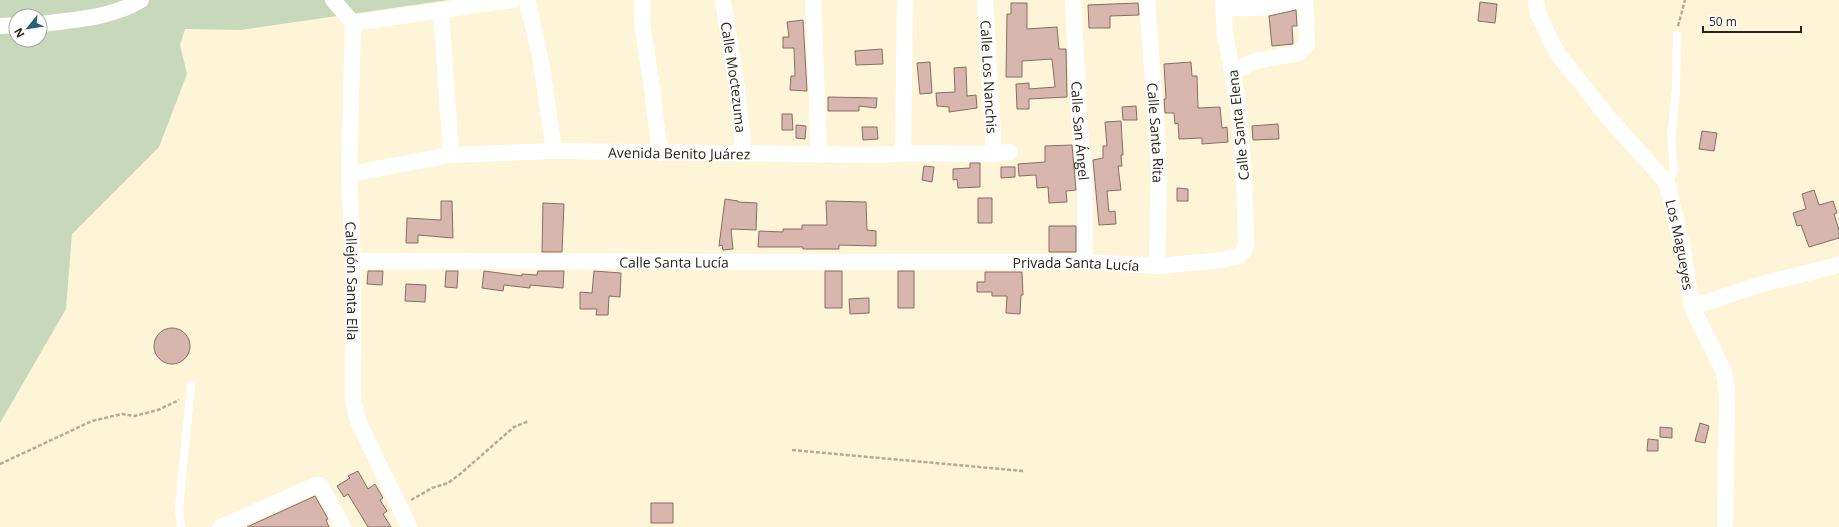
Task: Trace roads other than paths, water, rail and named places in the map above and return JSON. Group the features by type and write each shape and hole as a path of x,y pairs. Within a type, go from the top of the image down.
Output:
{"street":[{"path":"48,23 84,18 118,10 141,0"},
{"path":"333,0 353,23 512,0"},
{"path":"527,0 541,61 554,151"},
{"path":"642,0 642,23 652,81 660,153"},
{"name":"Calle Moctezuma","path":"723,0 737,88 744,154"},
{"path":"813,0 819,155"},
{"path":"903,152 905,0"},
{"name":"Calle Los Nanchis","path":"985,0 994,154"},
{"name":"Calle San Ángel","path":"1073,0 1079,118 1085,183 1085,262"},
{"name":"Calle Santa Rita","path":"1147,0 1159,162 1157,266"},
{"path":"1224,4 1248,10 1269,8 1298,0"},
{"path":"1232,73 1250,63 1299,53 1304,49 1307,44 1305,0"},
{"name":"Los Magueyes","path":"1536,0 1538,14 1557,53 1608,117 1667,183 1682,245 1692,307 1724,372 1727,392 1725,527"},
{"name":"Calle Santa Elena","path":"1224,4 1225,34 1238,102 1244,174 1246,244 1244,251"},
{"path":"441,10 451,155"},
{"name":"Callejón Santa Ella","path":"353,23 349,174 353,261 353,400 358,421 409,527"},
{"name":"Avenida Benito Juárez","path":"349,174 451,155 554,151 819,155 878,155 903,152 994,154 1010,152"},
{"name":"Privada Santa Lucía","path":"995,262 1085,262 1157,266 1223,260 1239,256 1244,251"},
{"name":"Calle Santa Lucía","path":"353,261 995,262"},
{"path":"1692,307 1762,284 1839,265"},
{"path":"221,527 238,523 320,485 343,527"}],"lane":[{"path":"1667,183 1674,171 1670,137 1675,97 1677,35"},
{"path":"181,527 179,509 191,390"}]}
